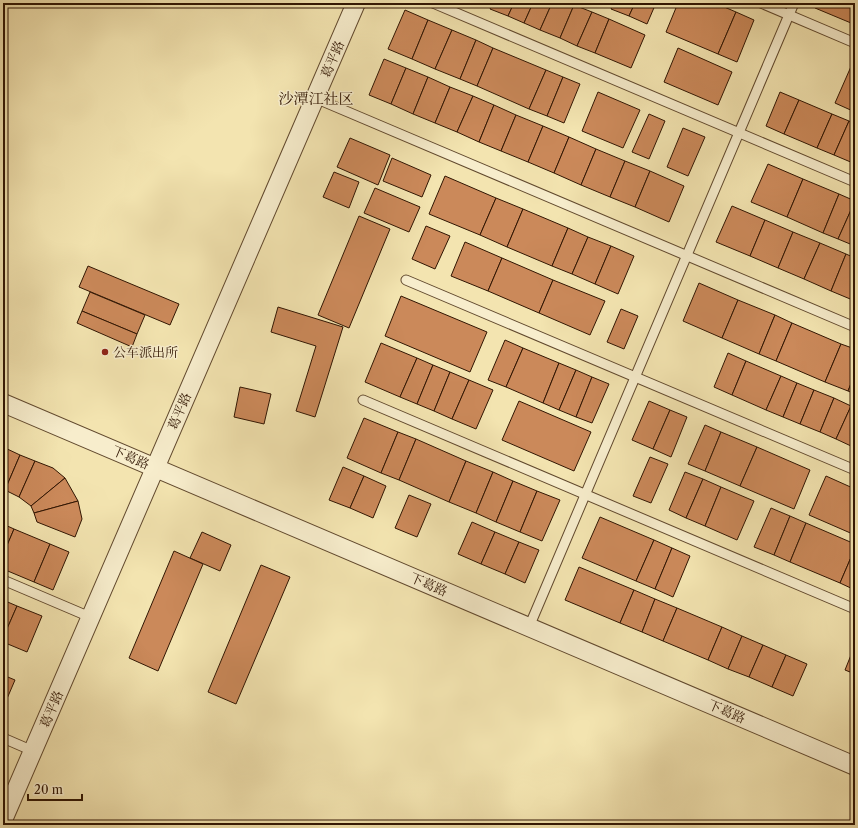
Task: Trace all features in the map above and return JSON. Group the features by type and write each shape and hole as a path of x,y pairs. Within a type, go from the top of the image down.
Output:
{"street":[{"name":"葛平路","path":"3,820 356,3"},
{"name":"下葛路","path":"3,402 855,766"}],"lane":[{"path":"433,3 855,182"},
{"path":"761,3 855,43"},
{"path":"530,627 794,3"},
{"path":"315,98 855,327"},
{"path":"406,280 855,470"},
{"path":"363,400 855,609"},
{"path":"3,580 90,617"},
{"path":"3,738 33,751"}],"building":[{"path":"493,3 514,3 508,16 490,9"},
{"path":"514,3 533,3 524,23 508,16"},
{"path":"533,3 552,3 540,30 524,23"},
{"path":"552,3 570,3 574,5 560,38 540,30"},
{"path":"614,3 635,3 629,16 611,9"},
{"path":"635,3 656,3 647,24 629,16"},
{"path":"678,3 715,3 736,12 718,54 666,32"},
{"path":"818,3 855,3 855,14 851,23 815,8"},
{"path":"574,5 592,12 577,46 560,38"},
{"path":"405,10 428,20 412,59 388,49"},
{"path":"592,12 609,19 595,53 577,46"},
{"path":"736,12 754,20 737,62 718,54"},
{"path":"609,19 645,35 631,68 595,53"},
{"path":"428,20 452,30 435,69 412,59"},
{"path":"452,30 476,40 460,79 435,69"},
{"path":"476,40 493,48 477,86 460,79"},
{"path":"493,48 546,70 529,109 477,86"},
{"path":"678,48 732,72 718,105 664,82"},
{"path":"384,59 406,68 391,104 369,95"},
{"path":"853,62 855,63 855,112 835,103"},
{"path":"406,68 428,77 413,114 391,104"},
{"path":"546,70 563,77 547,116 529,109"},
{"path":"428,77 450,87 435,123 413,114"},
{"path":"563,77 580,84 564,123 547,116"},
{"path":"450,87 473,96 457,132 435,123"},
{"path":"598,92 640,110 623,148 582,131"},
{"path":"780,92 799,100 784,134 766,126"},
{"path":"473,96 494,105 479,142 457,132"},
{"path":"799,100 832,114 817,148 784,134"},
{"path":"494,105 516,115 501,151 479,142"},
{"path":"649,114 665,121 649,159 632,152"},
{"path":"832,114 849,121 834,155 817,148"},
{"path":"516,115 543,126 528,162 501,151"},
{"path":"849,121 855,124 855,159 853,163 834,155"},
{"path":"543,126 569,137 554,173 528,162"},
{"path":"683,128 705,137 688,176 667,167"},
{"path":"569,137 596,149 581,185 554,173"},
{"path":"350,138 390,155 378,185 337,167"},
{"path":"596,149 625,161 610,197 581,185"},
{"path":"392,158 431,175 422,197 383,181"},
{"path":"625,161 650,171 635,207 610,197"},
{"path":"768,164 803,179 787,217 751,202"},
{"path":"650,171 684,186 669,222 635,207"},
{"path":"334,172 359,182 349,208 323,197"},
{"path":"445,176 496,198 480,235 429,214"},
{"path":"803,179 839,194 823,233 787,217"},
{"path":"375,188 420,207 409,232 364,213"},
{"path":"839,194 855,201 838,239 823,233"},
{"path":"496,198 523,209 507,247 480,235"},
{"path":"855,201 855,246 838,239"},
{"path":"732,206 765,220 750,256 716,242"},
{"path":"523,209 568,228 552,266 507,247"},
{"path":"359,216 390,229 349,328 318,315"},
{"path":"765,220 793,232 778,268 750,256"},
{"path":"426,226 450,236 435,269 412,259"},
{"path":"568,228 588,237 572,274 552,266"},
{"path":"793,232 820,243 804,279 778,268"},
{"path":"588,237 611,246 595,284 572,274"},
{"path":"465,242 502,258 488,291 451,276"},
{"path":"820,243 846,254 831,291 804,279"},
{"path":"611,246 634,256 618,294 595,284"},
{"path":"846,254 855,258 855,301 831,291"},
{"path":"502,258 553,280 539,313 488,291"},
{"path":"88,266 179,304 170,325 79,287"},
{"path":"553,280 605,301 590,335 539,313"},
{"path":"699,283 738,300 722,338 683,321"},
{"path":"90,292 145,315 137,334 82,311"},
{"path":"401,296 487,332 470,372 385,336"},
{"path":"738,300 775,315 759,354 722,338"},
{"path":"278,307 343,327 315,417 296,411 316,346 271,332"},
{"path":"621,309 638,316 624,349 607,342"},
{"path":"82,311 137,334 132,347 77,323"},
{"path":"775,315 792,323 776,361 759,354"},
{"path":"792,323 841,344 825,382 776,361"},
{"path":"505,340 523,348 506,387 488,380"},
{"path":"381,343 417,358 400,397 365,382"},
{"path":"841,344 855,349 855,374 848,391 825,382"},
{"path":"523,348 559,363 543,403 506,387"},
{"path":"728,353 746,361 732,395 714,387"},
{"path":"417,358 433,365 417,404 400,397"},
{"path":"746,361 781,376 766,410 732,395"},
{"path":"559,363 576,370 559,410 543,403"},
{"path":"433,365 450,372 434,411 417,404"},
{"path":"576,370 592,377 576,417 559,410"},
{"path":"450,372 469,380 452,419 434,411"},
{"path":"855,374 855,394 848,391"},
{"path":"781,376 797,383 783,417 766,410"},
{"path":"592,377 609,384 592,423 576,417"},
{"path":"469,380 493,390 476,429 452,419"},
{"path":"797,383 814,390 800,424 783,417"},
{"path":"240,387 271,394 264,424 234,417"},
{"path":"814,390 834,398 820,432 800,424"},
{"path":"834,398 851,406 836,439 820,432"},
{"path":"519,401 591,432 574,471 502,440"},
{"path":"649,401 670,410 653,449 632,440"},
{"path":"851,406 855,407 855,437 851,446 836,439"},
{"path":"670,410 687,417 671,457 653,449"},
{"path":"364,418 398,432 381,473 347,458"},
{"path":"705,425 721,432 705,471 688,464"},
{"path":"398,432 416,439 399,480 381,473"},
{"path":"721,432 757,447 740,486 705,471"},
{"path":"416,439 466,461 449,502 399,480"},
{"path":"3,447 20,455 5,490 3,490"},
{"path":"757,447 810,470 794,509 740,486"},
{"path":"20,455 35,461 19,497 5,490"},
{"path":"650,457 668,464 651,503 633,496"},
{"path":"35,461 53,468 65,478 31,506 19,497"},
{"path":"466,461 493,472 476,513 449,502"},
{"path":"343,467 364,476 350,508 329,500"},
{"path":"493,472 513,481 496,522 476,513"},
{"path":"685,472 703,479 686,518 669,510"},
{"path":"364,476 386,486 373,518 350,508"},
{"path":"826,476 855,489 855,535 809,515"},
{"path":"65,478 78,501 34,513 31,506"},
{"path":"703,479 721,487 705,526 686,518"},
{"path":"513,481 537,491 520,532 496,522"},
{"path":"721,487 754,501 737,540 705,526"},
{"path":"537,491 560,500 542,541 520,532"},
{"path":"409,495 431,504 417,537 395,528"},
{"path":"78,501 82,519 75,537 37,522 34,513"},
{"path":"771,508 790,516 774,555 754,547"},
{"path":"790,516 806,523 790,562 774,555"},
{"path":"600,517 654,540 636,581 582,558"},
{"path":"472,522 495,532 481,564 458,554"},
{"path":"806,523 855,544 855,548 840,583 790,562"},
{"path":"3,524 14,529 3,555"},
{"path":"14,529 50,544 34,582 3,569 3,555"},
{"path":"202,532 231,545 220,571 190,558"},
{"path":"495,532 519,542 505,574 481,564"},
{"path":"654,540 672,548 655,589 636,581"},
{"path":"519,542 539,550 525,583 505,574"},
{"path":"50,544 69,552 53,590 34,582"},
{"path":"672,548 690,556 673,597 655,589"},
{"path":"855,548 855,590 840,583"},
{"path":"174,551 203,564 158,671 129,658"},
{"path":"261,565 290,577 236,704 208,692"},
{"path":"579,567 634,590 620,623 565,600"},
{"path":"634,590 655,599 642,632 620,623"},
{"path":"655,599 677,608 663,641 642,632"},
{"path":"3,600 17,606 3,638"},
{"path":"17,606 42,616 27,652 3,642 3,638"},
{"path":"677,608 722,627 708,660 663,641"},
{"path":"722,627 742,636 728,669 708,660"},
{"path":"742,636 763,645 749,677 728,669"},
{"path":"763,645 786,655 772,687 749,677"},
{"path":"855,645 855,674 845,670"},
{"path":"786,655 807,664 793,696 772,687"},
{"path":"3,675 15,680 3,708"}],"place":[{"name":"公车派出所","path":"105,352"}],"district":[{"name":"沙潭江社区","path":"316,98"}]}
